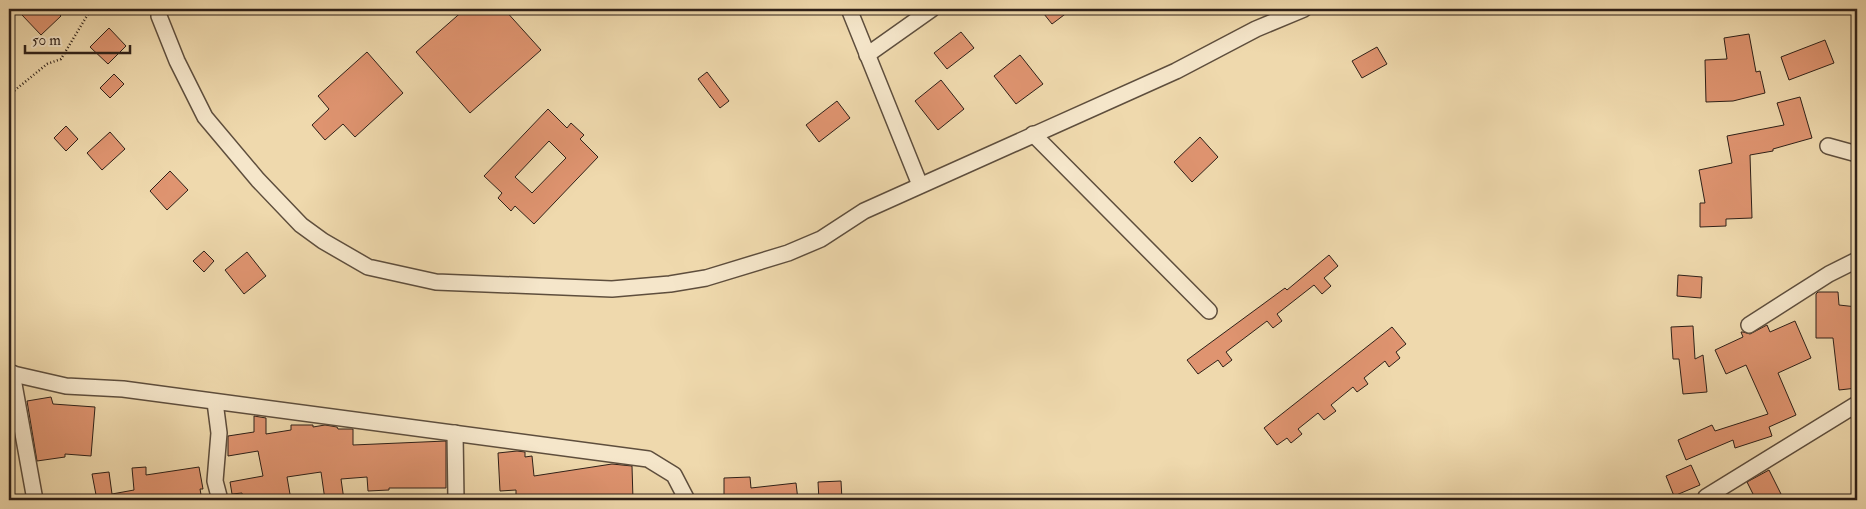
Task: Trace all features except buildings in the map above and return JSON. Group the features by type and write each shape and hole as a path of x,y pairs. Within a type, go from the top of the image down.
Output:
{"street":[{"path":"159,9 159,16 177,61 205,117 258,180 301,225 323,241 368,267 436,282 612,289 670,284 706,278 788,253 821,239 864,211 1176,71 1256,29 1304,9"},
{"path":"849,9 920,185"},
{"path":"867,55 932,9"},
{"path":"1033,134 1209,311"},
{"path":"1828,146 1857,154"},
{"path":"1749,325 1813,284 1857,260"},
{"path":"35,500 10,373 66,386 123,389 648,459 674,475 687,500"},
{"path":"214,402 219,433 214,481 220,500"},
{"path":"1706,497 1857,404"},
{"path":"455,433 456,500"}],"path":[{"path":"9,95 47,64 61,59 91,9"}]}
